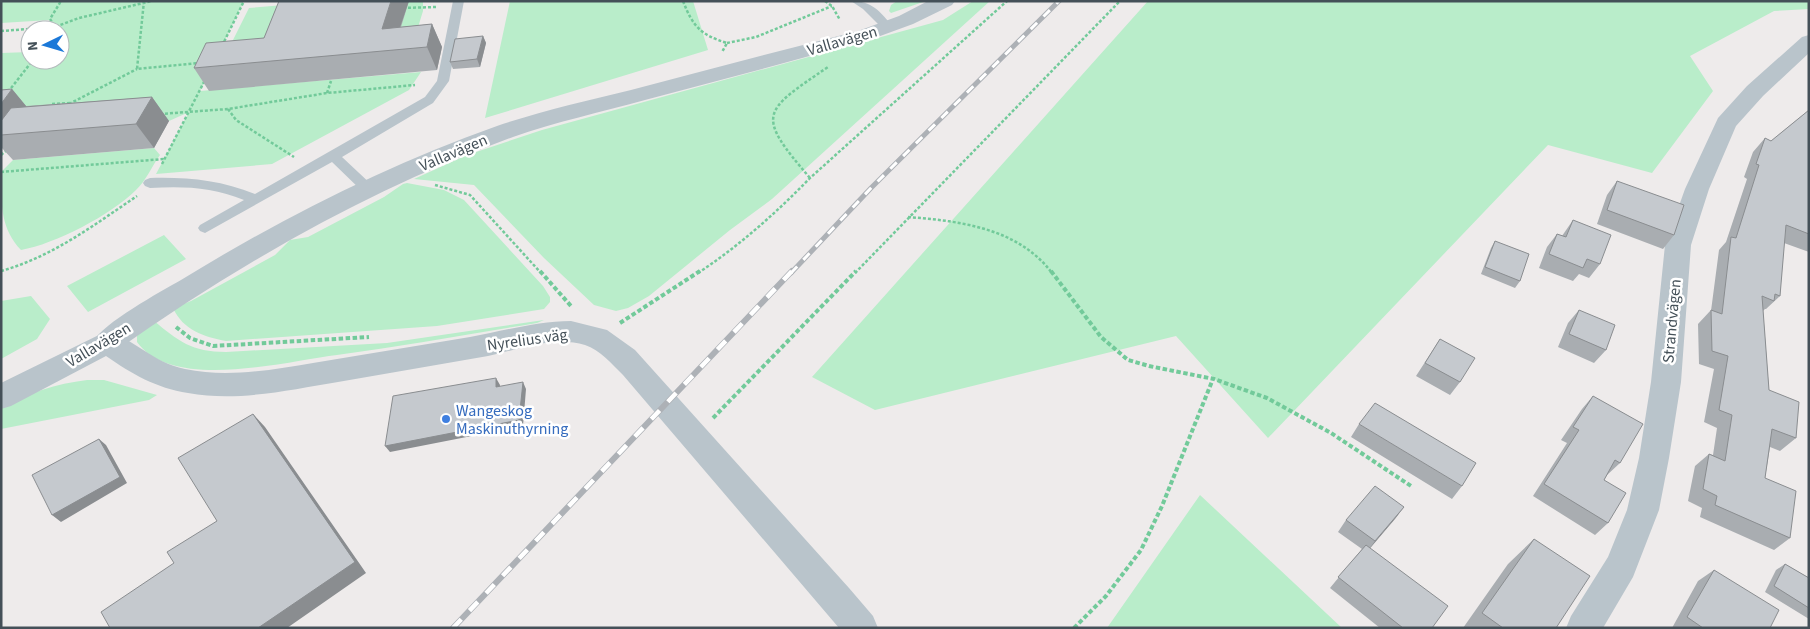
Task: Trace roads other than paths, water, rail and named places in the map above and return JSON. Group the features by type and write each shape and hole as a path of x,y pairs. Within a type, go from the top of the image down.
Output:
{"street":[{"name":"Vallavägen","path":"1,397 107,342 154,308 301,222 445,154 496,134 839,42 887,27 945,1"},
{"name":"Strandvägen","path":"1583,628 1621,566 1642,510 1654,458 1666,382 1678,244 1697,189 1726,123 1755,91 1809,41"},
{"name":"Nyrelius väg","path":"107,342 151,370 164,376 197,383 223,385 280,379 446,353 546,333 570,332 598,338 622,356 730,474 861,628"}],"lane":[{"path":"856,1 867,7 887,27"},
{"path":"205,228 429,100 443,81 458,4"},
{"path":"332,156 369,190"},
{"path":"150,183 188,182 213,184 255,199"}],"railway":[{"path":"791,273 871,188 1059,1"},
{"path":"453,628 792,271"}],"place":[{"name":"Wangeskog Maskinuthyrning","path":"446,419"}]}
